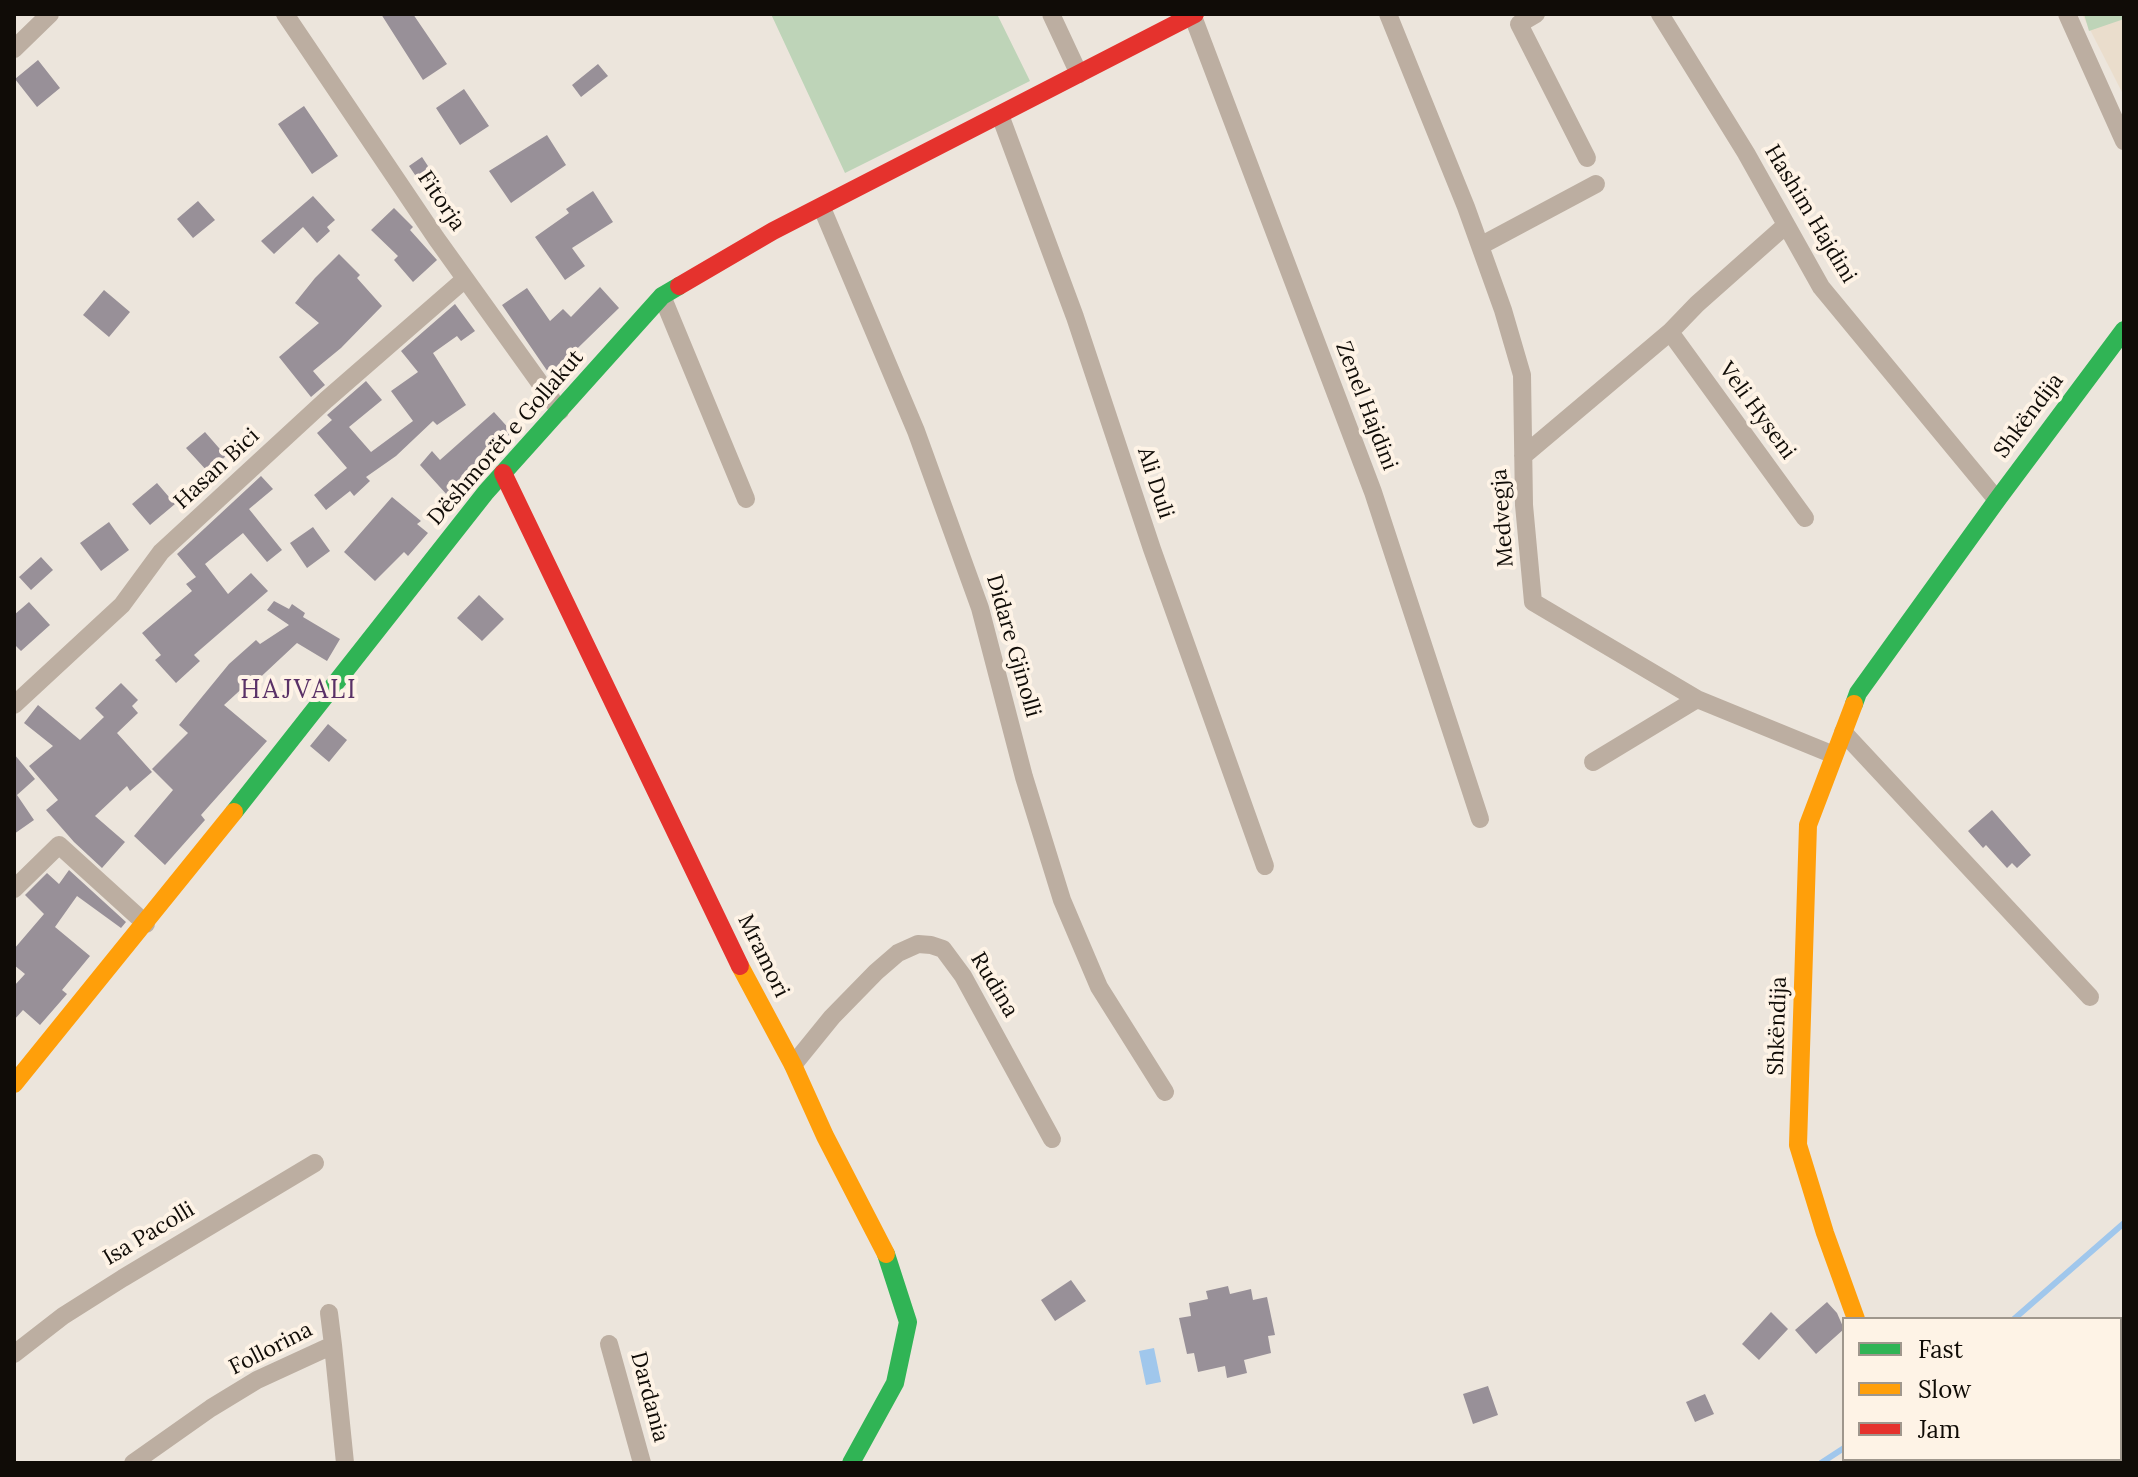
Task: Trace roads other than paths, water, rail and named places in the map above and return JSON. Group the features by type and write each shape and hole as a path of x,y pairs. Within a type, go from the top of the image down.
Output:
{"street":[{"path":"14,49 50,14"},
{"name":"Fitorja","path":"285,14 465,279 560,411"},
{"path":"1051,14 1079,74"},
{"name":"Dëshmorët e Gollakut","path":"14,1084 146,924 503,473 662,296 773,231 1193,14"},
{"name":"Zenel Hajdini","path":"1193,14 1373,492 1480,819"},
{"name":"Medvegja","path":"1388,14 1480,246 1522,375 1524,505 1533,602 1697,699 1834,755"},
{"path":"1536,14 1519,24 1587,158"},
{"name":"Hashim Hajdini","path":"1660,14 1746,153 1821,287 1997,500"},
{"path":"2067,14 2124,141"},
{"name":"Ali Duli","path":"1000,115 1075,317 1152,549 1265,866"},
{"path":"1480,246 1596,184"},
{"name":"Didare Gjinolli","path":"822,208 916,431 980,608 1024,777 1062,900 1099,987 1165,1092"},
{"path":"1523,456 1670,332 1786,225"},
{"name":"Hasan Bici","path":"14,705 122,605 161,552 326,400 465,279"},
{"path":"662,296 746,499"},
{"name":"Shkëndija","path":"1855,1317 1798,1145 1808,825 1858,693 2124,330"},
{"name":"Veli Hyseni","path":"1670,332 1805,518"},
{"name":"Mramori","path":"503,473 757,1002 793,1065 825,1136 891,1264 908,1322 895,1383 851,1463"},
{"path":"1593,762 1697,699"},
{"path":"1843,732 2090,997"},
{"path":"14,889 59,845 146,924"},
{"name":"Rudina","path":"793,1065 832,1017 876,972 898,953 918,944 931,945 943,949 963,976 1052,1139"},
{"name":"Isa Pacolli","path":"14,1354 63,1316 315,1163"},
{"path":"329,1313 333,1345"},
{"name":"Dardania","path":"609,1344 642,1463"},
{"name":"Follorina","path":"133,1463 257,1380 333,1345 345,1463"}],"water":[{"path":"1154,1348 1161,1382 1146,1385 1139,1351"}],"waterway":[{"path":"2016,1317 2124,1223"},
{"path":"1821,1463 1842,1449"}],"district":[{"name":"HAJVALI","path":"299,691"}]}
